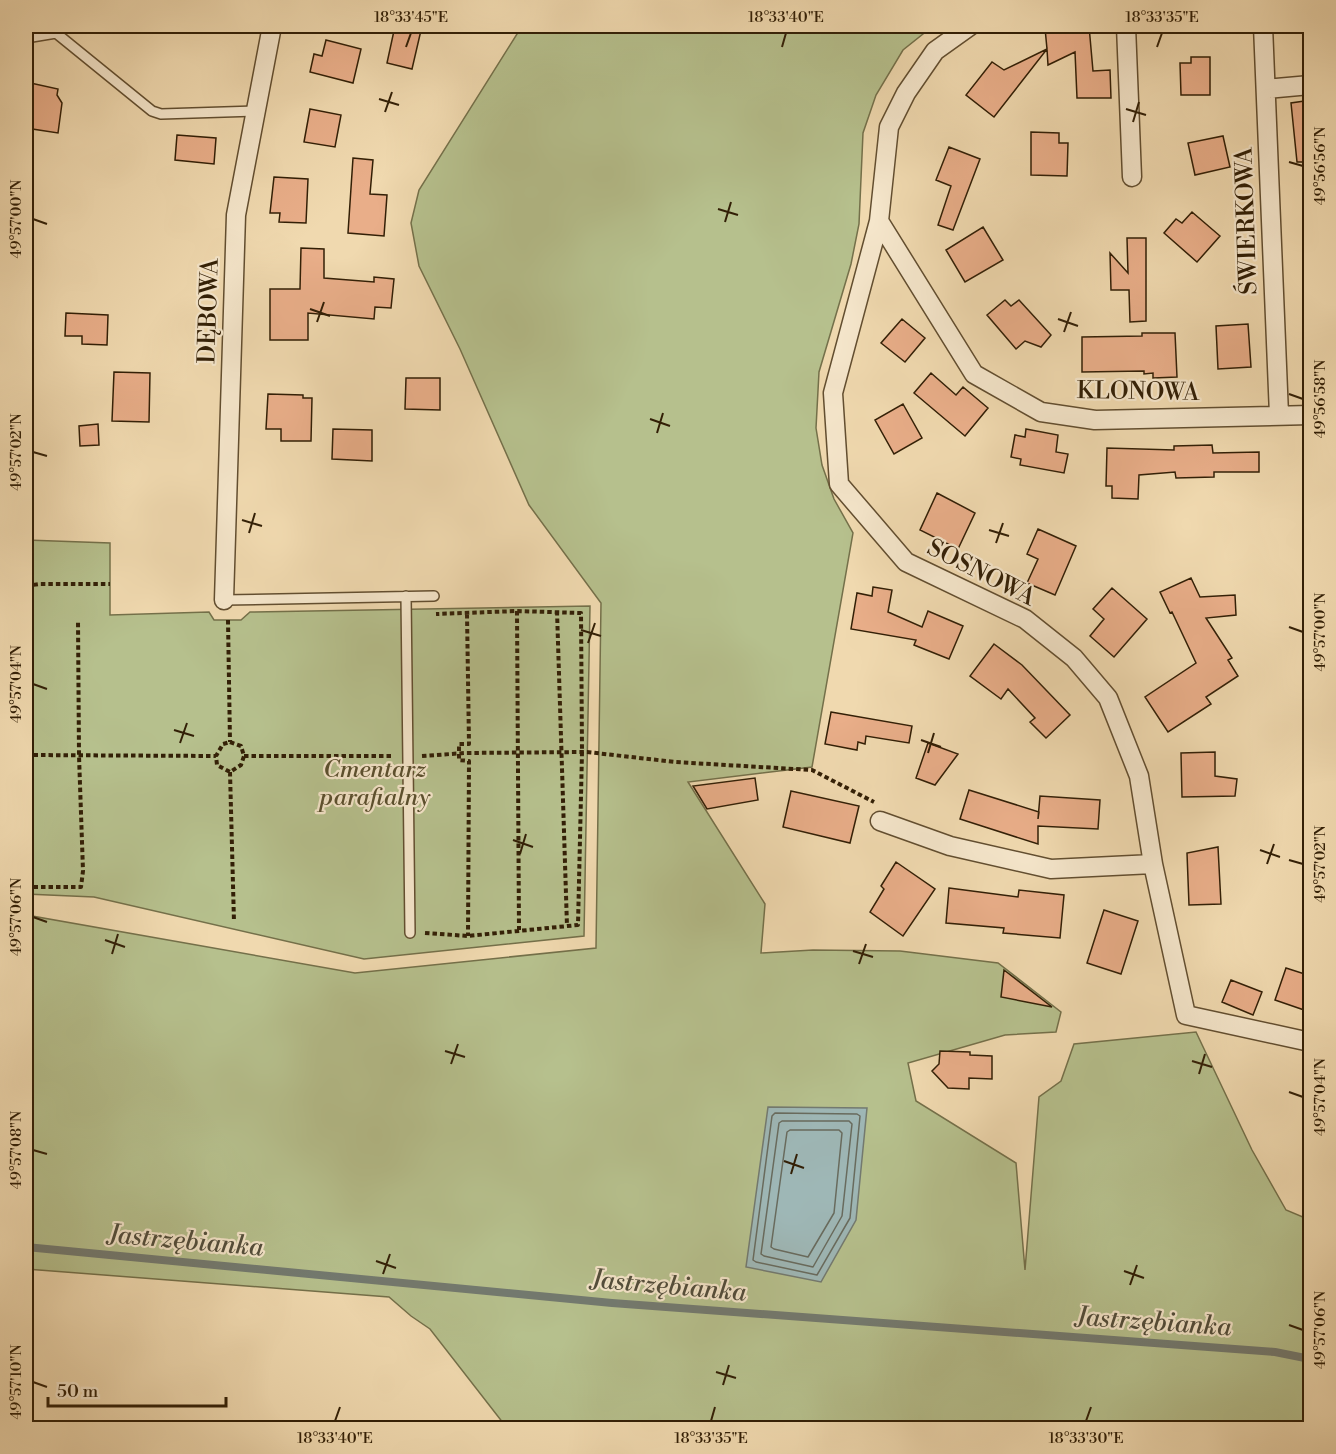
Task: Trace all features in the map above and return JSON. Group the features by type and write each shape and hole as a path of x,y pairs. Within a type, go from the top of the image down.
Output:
{"street":[{"name":"DĘBOWA","path":"224,600 236,215 272,26"},
{"name":"SOSNOWA","path":"970,26 935,51 906,93 889,127 879,221 833,393 839,484 906,562 1025,619 1074,658 1108,698 1139,776 1153,864 1186,1016 1311,1042"},
{"path":"1126,26 1132,177"},
{"name":"ŚWIERKOWA","path":"1263,26 1279,415"},
{"path":"1266,89 1311,85"},
{"name":"KLONOWA","path":"879,221 975,374 1041,412 1095,420 1311,415"},
{"path":"880,821 950,846 1051,869 1153,864"}],"lane":[{"path":"26,38 56,33 152,111 161,114 256,111"},
{"path":"406,596 410,933"},
{"path":"224,600 434,596"}],"path":[{"path":"26,586 110,584"},
{"path":"517,611 519,930"},
{"path":"410,933 468,936 578,925 582,752 581,613 517,611 434,614"},
{"path":"557,611 567,926"},
{"path":"467,614 469,744 459,744 459,760 469,761 468,936"},
{"path":"26,887 81,887 83,871 78,620"},
{"path":"228,620 230,742"},
{"path":"230,742 241,746 244,756 241,765 230,772 218,765 216,756 223,744 230,742"},
{"path":"244,756 409,756 459,753 582,752 675,762 812,770 878,804 880,821"},
{"path":"26,755 216,756"},
{"path":"230,772 234,922"}],"green space":[{"path":"522,26 933,26 903,50 876,95 863,133 859,224 851,264 819,372 816,428 822,465 834,499 853,533 812,767 688,782 765,904 761,953 813,950 900,951 998,963 1061,1012 1056,1032 1005,1035 908,1063 916,1101 1016,1163 1025,1270 1039,1097 1061,1081 1074,1044 1196,1032 1252,1150 1286,1210 1310,1220 1310,1428 507,1428 430,1329 389,1297 26,1269 26,915 355,973 596,948 601,603 529,505 460,349 419,266 411,223 419,190"},
{"name":"Cmentarz parafialny","path":"26,540 110,543 110,615 209,612 214,620 241,620 250,612 590,606 584,936 364,959 94,897 26,894"}],"water":[{"path":"768,1107 867,1108 856,1220 821,1282 746,1267"}],"building":[{"path":"395,26 422,26 412,69 387,63"},
{"path":"1089,26 1093,71 1110,70 1111,98 1077,98 1075,52 1048,65 1045,28"},
{"path":"326,40 361,49 353,83 310,72 314,54 322,56"},
{"path":"1047,49 994,117 966,95 992,62 1004,70"},
{"path":"1191,57 1210,57 1210,95 1181,95 1180,63 1191,63"},
{"path":"26,82 58,89 57,95 62,103 58,133 26,128"},
{"path":"1311,100 1311,162 1297,162 1291,103"},
{"path":"310,109 341,115 335,147 304,142"},
{"path":"1031,132 1059,133 1059,143 1068,143 1067,176 1031,175"},
{"path":"177,135 216,138 214,164 175,160"},
{"path":"1223,136 1230,167 1195,175 1188,143"},
{"path":"949,147 980,159 953,230 938,225 951,186 936,180"},
{"path":"353,158 373,160 370,194 387,195 384,236 348,233"},
{"path":"274,177 308,179 306,223 279,222 280,213 270,213"},
{"path":"1192,212 1220,236 1197,262 1164,233 1176,219 1182,223"},
{"path":"983,227 1003,260 965,282 946,250"},
{"path":"1127,238 1146,238 1146,321 1130,322 1129,290 1111,290 1110,253 1128,273"},
{"path":"301,248 324,249 324,278 374,282 374,277 394,279 391,308 375,307 374,319 308,313 308,340 270,340 270,289 300,289"},
{"path":"1005,300 1011,306 1019,300 1051,335 1041,347 1025,341 1016,349 987,315"},
{"path":"66,313 108,315 107,345 82,344 82,336 65,336"},
{"path":"902,319 925,338 905,362 881,343"},
{"path":"1248,324 1251,367 1218,369 1216,326"},
{"path":"1142,333 1175,333 1177,377 1153,378 1153,373 1144,374 1144,371 1082,372 1082,337 1142,336"},
{"path":"114,372 150,373 149,422 112,421"},
{"path":"931,373 956,395 963,387 988,408 965,436 914,393"},
{"path":"406,378 440,378 440,410 405,409"},
{"path":"268,394 303,395 303,398 312,398 311,441 281,441 281,429 266,429"},
{"path":"903,404 922,438 894,454 875,420"},
{"path":"98,424 99,445 80,446 79,426"},
{"path":"333,429 372,430 372,461 332,459"},
{"path":"1026,429 1058,435 1056,452 1068,454 1064,473 1020,465 1021,459 1011,457 1015,435 1025,437"},
{"path":"1212,445 1213,453 1259,452 1259,472 1214,472 1214,477 1176,478 1175,472 1139,475 1138,499 1112,498 1112,486 1106,486 1107,448 1174,450 1174,446"},
{"path":"937,493 975,513 958,549 920,530"},
{"path":"1038,529 1076,546 1055,595 1027,583 1038,559 1027,554"},
{"path":"1191,578 1200,597 1235,595 1236,615 1206,618 1232,658 1228,660 1238,676 1206,697 1211,704 1168,732 1145,697 1196,663 1160,592"},
{"path":"873,587 892,590 888,612 922,627 928,611 963,626 949,659 914,645 916,640 851,629 857,593 872,596"},
{"path":"1112,588 1147,619 1114,657 1090,636 1104,619 1093,609"},
{"path":"994,644 1022,665 1070,715 1046,738 1030,722 1035,718 1008,689 1001,699 970,676"},
{"path":"831,712 912,726 909,743 866,736 865,744 858,742 857,750 825,744"},
{"path":"928,743 958,754 935,785 916,778"},
{"path":"1215,752 1215,776 1237,779 1235,796 1182,797 1181,753"},
{"path":"755,778 758,800 707,809 693,786"},
{"path":"969,790 1039,812 1040,796 1100,800 1098,829 1038,826 1038,844 960,819"},
{"path":"791,791 859,806 850,843 783,827"},
{"path":"1218,847 1221,904 1189,905 1187,853"},
{"path":"896,862 935,889 903,936 870,912 884,889 881,886"},
{"path":"949,888 1018,897 1019,890 1064,895 1060,938 1003,933 1004,928 946,923"},
{"path":"1104,910 1138,921 1121,974 1087,963"},
{"path":"1286,968 1311,976 1311,1001 1307,1011 1275,1000"},
{"path":"1004,970 1052,1007 1001,997"},
{"path":"1231,980 1262,992 1253,1015 1222,1002"},
{"path":"940,1051 970,1052 970,1055 992,1056 992,1079 969,1078 969,1089 948,1088 932,1071 939,1064"}],"waterway":[{"name":"Jastrzębianka","path":"26,1247 612,1303 1275,1352 1310,1359"}]}
